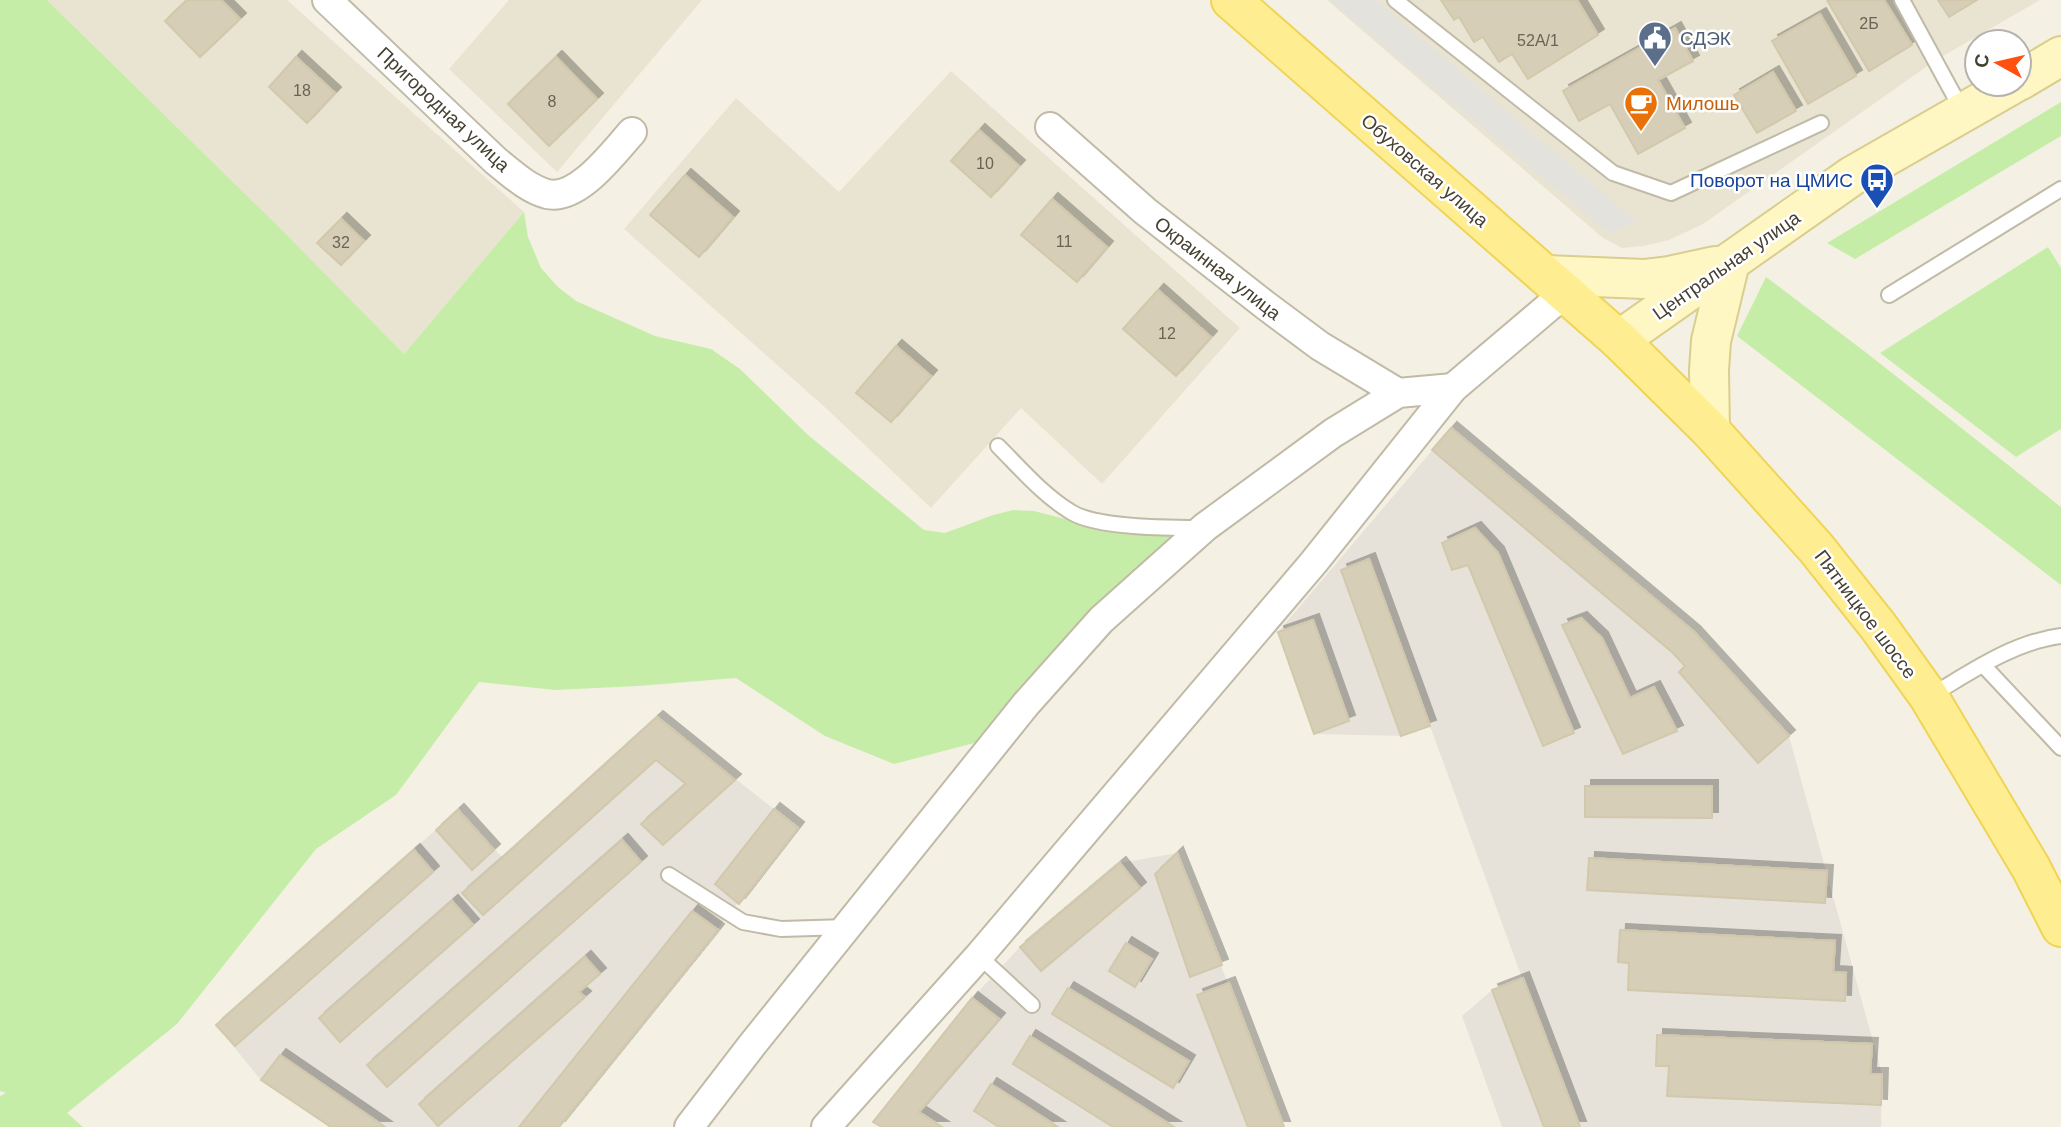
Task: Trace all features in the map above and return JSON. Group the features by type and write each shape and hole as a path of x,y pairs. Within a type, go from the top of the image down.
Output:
{"main road":[{"name":"Обуховская улица","path":"1231,0 1619,340"},
{"name":"Пятницкое шоссе","path":"1619,340 1710,430 1816,548 1878,626 1929,696 2024,856 2061,927"}],"street":[{"name":"Пригородная улица","path":"327,0 496,161 525,184 548,194 567,192 589,179 632,132"},
{"path":"2033,73 2061,56"},
{"name":"Центральная улица","path":"1619,340 1852,176 1990,98"},
{"name":"Окраинная улица","path":"1050,127 1145,211 1265,305 1320,346 1398,393"},
{"path":"826,1127 979,956 1314,562 1453,388 1555,284 1669,276 1730,262 1711,341 1710,430"},
{"path":"689,1127 1026,704 1101,620 1205,527 1333,433 1398,393 1453,388"}],"lane":[{"path":"1395,0 1613,173 1671,194 1821,123"},
{"path":"1902,0 1964,113"},
{"path":"1889,295 2061,189"},
{"path":"998,446 1042,490 1072,514 1129,525 1205,527"},
{"path":"1929,696 2000,655 2046,638 2061,636"},
{"path":"1983,665 2061,748"},
{"path":"669,875 743,922 781,929 848,927"},
{"path":"979,956 1032,1005"}],"shaded area":[{"path":"47,0 287,0 524,212 404,354 282,230"},
{"path":"509,0 702,0 557,172 449,69"},
{"path":"1327,0 2040,0 1991,28 1963,28 1963,44 1936,60 1703,224 1669,240 1643,246 1622,248 1603,238"},
{"path":"1329,0 1376,0 1637,222 1609,233"},
{"path":"951,71 1240,328 1102,484 1021,408 931,508 828,410 624,229 736,98 839,192"},
{"path":"1451,428 1694,632 1789,736 1882,1074 1881,1127 1502,1127 1462,1016 1492,990 1522,978 1430,726 1401,736 1314,734 1278,632"},
{"path":"657,717 798,828 559,1127 331,1127 261,1080 216,1025 458,810 503,858"},
{"path":"1177,853 1284,1127 882,1127 873,1122 972,998 1020,947 1120,863"}],"green space":[{"path":"0,0 47,0 282,230 404,354 524,212 528,237 541,268 558,287 576,301 655,336 711,349 740,369 808,435 924,530 945,533 1013,510 1034,511 1097,527 1180,535 1015,698 978,742 894,764 825,736 736,678 555,690 479,682 396,795 316,849 177,1024 67,1113 83,1127 0,1127 0,1096 6,1093 0,1091"},
{"path":"2061,102 2061,136 1855,259 1827,243"},
{"path":"2048,247 2061,268 2061,429 2016,457 1880,353"},
{"path":"1766,277 2061,507 2061,585 1737,336"}],"building":[{"path":"187,0 221,0 240,19 200,57 165,21"},
{"path":"1441,0 1577,0 1598,35 1528,79 1512,54 1499,62 1483,37 1474,42 1459,17 1454,20"},
{"path":"1827,0 1884,0 1912,45 1869,71"},
{"path":"1938,0 1977,0 1949,17"},
{"path":"1820,14 1856,76 1808,104 1772,41"},
{"path":"1675,28 1693,61 1658,80 1685,128 1638,154 1610,104 1579,121 1563,91"},
{"path":"296,57 335,93 307,123 269,87"},
{"path":"556,57 597,99 549,146 508,104"},
{"path":"1773,72 1796,111 1757,133 1734,95"},
{"path":"979,130 1019,166 991,197 951,161"},
{"path":"685,175 733,217 699,257 650,215"},
{"path":"1052,199 1107,247 1077,282 1021,235"},
{"path":"341,219 364,241 341,265 317,243"},
{"path":"1158,290 1211,337 1176,376 1123,329"},
{"path":"896,346 931,376 891,422 856,393"},
{"path":"1451,428 1694,632 1789,736 1758,763 1679,672 1685,666 1673,653 1432,450"},
{"path":"1475,528 1498,553 1574,733 1543,746 1468,565 1452,570 1442,543"},
{"path":"1369,559 1430,726 1401,736 1341,570"},
{"path":"1581,618 1602,638 1630,698 1654,687 1677,731 1623,754 1562,625"},
{"path":"1313,620 1349,721 1314,734 1278,632"},
{"path":"657,717 735,780 663,845 641,824 686,784 656,760 483,915 462,893"},
{"path":"1585,786 1712,786 1712,818 1585,817"},
{"path":"774,809 798,828 739,904 715,884"},
{"path":"458,810 494,850 472,870 436,830"},
{"path":"622,840 641,862 387,1087 367,1065"},
{"path":"414,850 433,872 235,1046 216,1025"},
{"path":"1177,853 1222,965 1190,977 1155,874"},
{"path":"1589,858 1827,871 1825,903 1587,890"},
{"path":"1120,863 1140,888 1041,971 1020,947"},
{"path":"452,901 473,925 340,1042 319,1018"},
{"path":"692,911 718,930 559,1127 519,1127"},
{"path":"1620,930 1835,941 1833,972 1846,973 1845,1001 1628,990 1629,963 1618,962"},
{"path":"1126,943 1152,959 1135,987 1109,971"},
{"path":"585,957 600,974 579,992 585,997 438,1126 419,1104"},
{"path":"1523,978 1580,1127 1544,1127 1492,990"},
{"path":"1229,983 1284,1127 1248,1127 1197,995"},
{"path":"1068,988 1189,1061 1173,1088 1052,1014"},
{"path":"972,998 999,1019 919,1112 942,1127 882,1127 873,1122"},
{"path":"1657,1035 1872,1044 1870,1074 1882,1074 1881,1105 1667,1096 1669,1066 1656,1066"},
{"path":"1030,1036 1174,1127 1113,1127 1013,1064"},
{"path":"280,1055 385,1127 331,1127 261,1080"},
{"path":"991,1084 1058,1127 999,1127 974,1111"}],"place":[{"name":"СДЭК","path":"1655,68"},
{"name":"Милошь","path":"1641,133"},
{"name":"Поворот на ЦМИС","path":"1877,210"}]}
